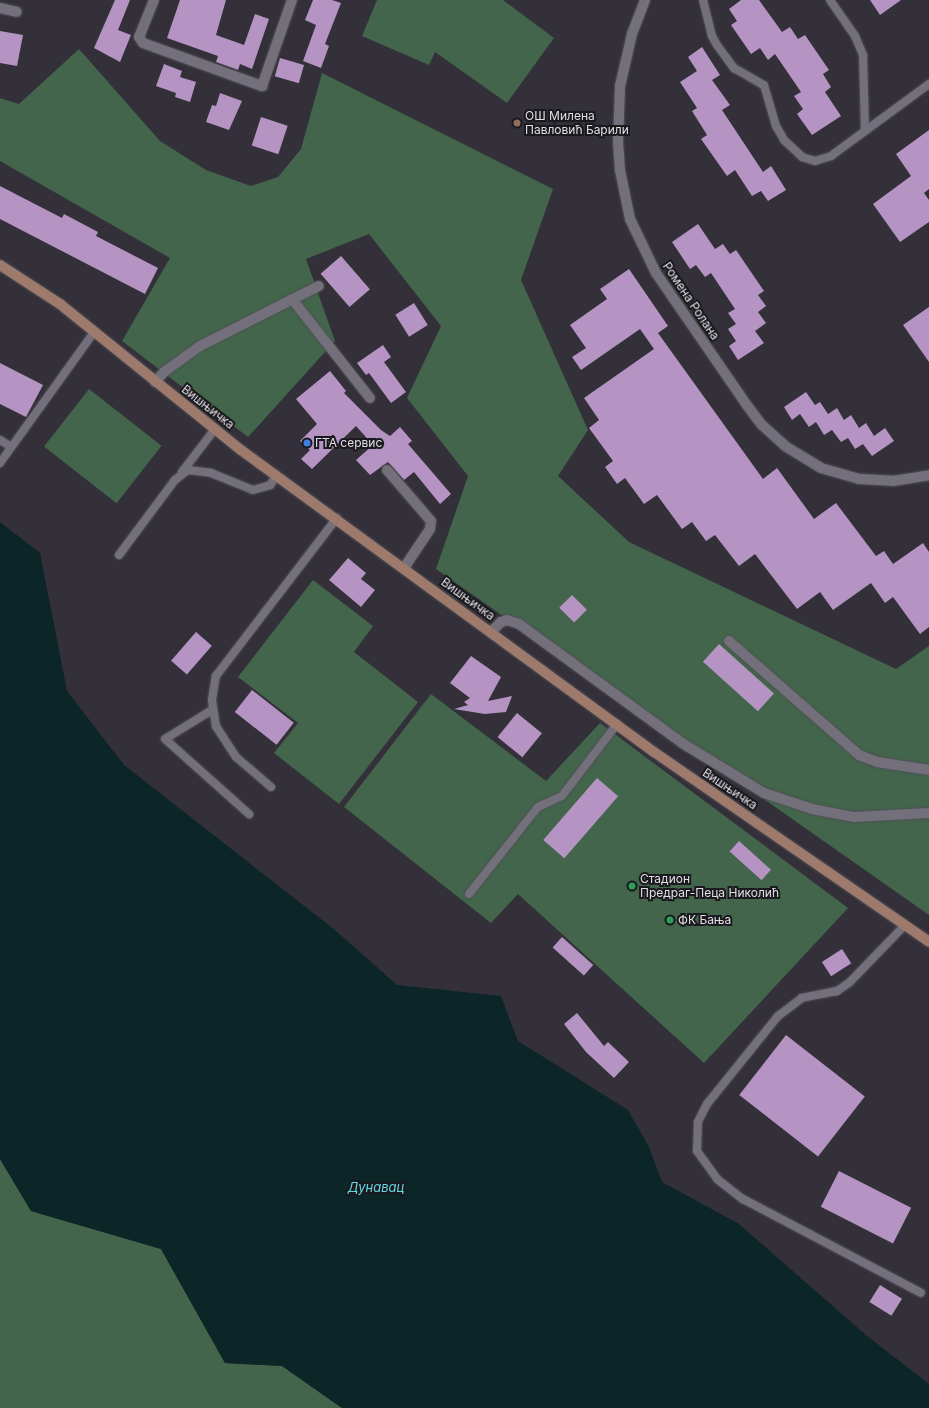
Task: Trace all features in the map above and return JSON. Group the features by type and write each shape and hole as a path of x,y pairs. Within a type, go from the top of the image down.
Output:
{"street":[{"path":"154,0 139,37 143,43 262,86 292,0"},
{"name":"Ромена Ролана","path":"645,0 632,34 618,100 618,142 620,170 630,219 642,248 656,273 750,409 784,446 821,468 859,479 893,481 929,475"},
{"path":"0,8 17,12"},
{"name":"Вишњичка","path":"0,265 48,294 215,429 654,752 929,942"},
{"path":"155,382 164,372 200,346 319,286"},
{"path":"292,299 370,398"},
{"path":"387,470 431,521 430,529 404,568"},
{"path":"491,632 507,620 519,624 682,743 764,794 812,809 854,817 929,813"},
{"path":"729,641 859,755 877,762 929,770"}],"lane":[{"path":"703,0 712,36 717,45 734,68 764,85 776,126 795,153 809,160 821,160 831,156 929,84"},
{"path":"830,0 855,36 863,55 865,131"},
{"path":"0,463 94,332"},
{"path":"119,555 215,429"},
{"path":"0,440 11,447"},
{"path":"181,474 188,470 197,469 253,490 270,485 277,475"},
{"path":"271,787 226,745 216,726 212,710 216,676 337,518"},
{"path":"212,710 165,739 249,814"},
{"path":"469,894 538,807 562,796 617,724"},
{"path":"905,925 850,982 837,991 802,998 778,1016 707,1104 698,1122 697,1151 717,1179 743,1199 921,1293"}],"green space":[{"path":"377,0 503,0 554,38 507,103 435,52 429,65 362,36"},
{"path":"79,49 160,141 206,170 251,186 278,177 301,149 322,73 553,189 521,280 588,430 558,476 629,542 896,669 929,646 929,915 436,569 468,476 407,398 441,326 369,234 306,259 335,341 248,437 122,341 170,258 0,161 0,98 19,104"},
{"path":"89,389 161,446 117,503 44,447"},
{"path":"313,580 373,626 354,652 418,702 339,804 274,753 298,723 238,677"},
{"name":"Стадион Предраг-Пеца Николић","path":"431,694 546,781 600,723 848,908 704,1063 518,894 491,923 344,807"},
{"path":"0,1159 31,1211 161,1249 225,1363 282,1366 342,1408 0,1408"}],"water":[{"name":"Дунавац","path":"0,522 40,553 67,691 124,765 335,930 397,985 501,996 518,1041 628,1110 649,1147 662,1182 739,1224 867,1336 929,1384 929,1408 342,1408 282,1366 225,1363 161,1249 31,1211 0,1159"}],"building":[{"path":"115,0 130,0 118,30 131,35 120,62 94,48"},
{"path":"180,0 226,0 216,35 244,45 255,14 269,19 252,69 240,64 238,70 216,62 218,56 167,38"},
{"path":"313,0 332,0 341,3 325,44 329,46 321,68 303,61 316,25 305,20"},
{"path":"741,0 759,0 782,32 790,27 798,39 805,35 829,70 823,74 831,87 825,92 841,116 812,135 797,114 803,109 794,96 801,92 775,54 768,60 760,48 751,54 731,25 737,21 729,9"},
{"path":"870,0 901,0 880,15"},
{"path":"0,31 23,35 17,66 0,63"},
{"path":"702,47 720,75 712,80 730,105 722,110 763,172 771,166 786,190 768,201 761,191 752,196 735,170 727,176 701,139 707,135 692,111 697,108 680,82 697,71 688,57"},
{"path":"280,58 304,65 299,83 275,76"},
{"path":"164,64 182,71 180,77 196,82 190,102 175,97 176,93 156,86"},
{"path":"220,93 242,101 229,130 206,122 212,105 216,106"},
{"path":"261,117 288,126 278,154 252,146"},
{"path":"929,130 929,189 924,193 929,200 929,222 900,242 873,204 911,176 896,154"},
{"path":"0,186 62,218 64,214 98,232 96,236 158,268 145,294 0,219"},
{"path":"698,224 715,249 723,244 730,254 736,250 764,291 758,295 766,306 758,312 766,323 755,331 764,343 738,360 729,346 736,341 728,329 736,324 728,313 735,309 711,273 705,277 696,265 690,269 672,242"},
{"path":"341,256 370,289 349,307 321,274"},
{"path":"629,269 668,326 658,333 763,479 777,468 814,519 836,503 876,556 884,551 893,564 923,543 929,552 929,627 920,634 893,597 885,603 871,583 833,610 820,592 797,609 755,554 739,566 715,535 706,541 692,522 682,529 657,495 644,504 625,478 617,484 605,467 613,461 589,428 599,420 584,398 654,349 640,329 581,370 572,357 586,348 570,325 607,299 600,289"},
{"path":"414,303 428,325 409,337 395,315"},
{"path":"929,307 929,362 903,325"},
{"path":"383,345 391,357 384,362 406,392 391,403 369,373 366,375 357,363"},
{"path":"0,363 43,385 26,417 0,404"},
{"path":"330,371 346,391 344,393 381,430 390,436 400,427 412,441 408,444 451,494 440,504 414,472 404,480 388,462 370,475 356,460 373,445 356,426 312,469 301,459 310,450 300,441 317,424 296,399"},
{"path":"806,392 815,405 820,402 828,414 837,408 844,420 851,415 859,428 866,423 874,436 885,428 894,441 872,456 863,444 855,449 848,438 841,442 832,430 824,435 816,422 809,427 800,414 792,420 784,407"},
{"path":"348,558 366,573 361,579 375,590 361,607 329,580"},
{"path":"572,595 587,610 574,623 559,608"},
{"path":"196,632 212,646 187,674 171,661"},
{"path":"719,644 774,694 758,711 703,662"},
{"path":"471,656 501,677 488,701 512,696 506,712 485,714 454,709 468,705 464,702 470,698 450,683"},
{"path":"252,690 294,723 277,745 235,712"},
{"path":"517,713 542,733 522,757 497,737"},
{"path":"597,778 618,796 564,858 543,840"},
{"path":"739,841 771,870 762,880 730,851"},
{"path":"562,937 593,965 584,976 553,947"},
{"path":"842,949 851,963 831,976 822,962"},
{"path":"577,1013 604,1046 608,1042 629,1062 614,1078 586,1052 564,1024"},
{"path":"786,1035 865,1097 818,1156 739,1095"},
{"path":"839,1171 911,1208 893,1243 821,1207"},
{"path":"880,1285 902,1299 891,1316 869,1302"}],"place":[{"name":"ОШ Милена Павловић Барили","path":"517,123"},
{"name":"ГТА сервис","path":"307,443"},
{"name":"Стадион Предраг-Пеца Николић","path":"632,886"},
{"name":"ФК Бања","path":"670,920"}]}
